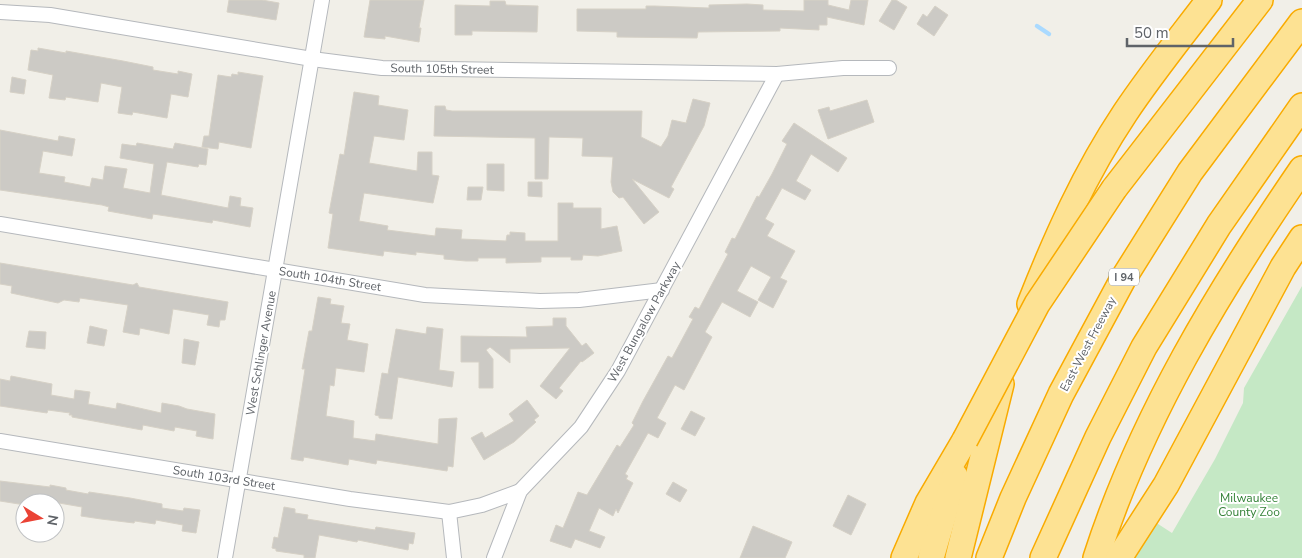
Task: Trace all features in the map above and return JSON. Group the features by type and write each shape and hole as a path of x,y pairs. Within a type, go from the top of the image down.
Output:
{"highway":[{"path":"958,558 1004,374 1067,215 1125,112 1209,0"},
{"path":"904,558 928,503 965,440 1037,304 1114,189 1260,0"},
{"name":"East-West Freeway","path":"989,558 1013,498 1061,394 1123,279 1190,172 1302,22"},
{"path":"1043,558 1098,437 1144,347 1219,225 1302,106"},
{"path":"1105,555 1140,443 1196,337 1256,237 1302,170"},
{"path":"1105,555 1166,485 1283,267 1302,238"},
{"path":"931,558 965,440"}],"street":[{"name":"West Schlinger Avenue","path":"225,558 322,0"},
{"name":"South 105th Street","path":"0,12 50,15 312,59 382,68 777,74 843,68 889,68"},
{"name":"West Bungalow Parkway","path":"494,558 520,491 581,427 618,371 777,74"},
{"name":"South 104th Street","path":"0,224 425,295 540,301 579,300 662,290"},
{"name":"South 103rd Street","path":"0,441 350,499 449,512 482,505 520,491"},
{"path":"449,512 454,558"}],"green space":[{"name":"Milwaukee County Zoo","path":"1302,286 1302,558 1132,558 1155,522 1172,533 1215,459 1243,403 1244,388"}],"building":[{"path":"229,0 262,0 279,3 276,20 227,12"},
{"path":"370,0 424,0 419,28 421,28 419,42 385,36 385,39 364,37"},
{"path":"804,0 828,0 828,5 849,10 851,0 868,0 864,25 827,17 827,25 819,25 819,30 780,28 780,31 698,32 697,38 617,37 617,32 577,31 577,9 646,9 646,6 709,8 709,5 747,4 763,5 763,10 804,11"},
{"path":"892,0 896,0 907,7 894,30 879,21"},
{"path":"490,1 505,1 506,5 538,6 537,32 472,31 472,35 455,35 455,5 490,6"},
{"path":"935,6 948,15 934,36 917,24 923,14 927,17"},
{"path":"38,48 123,61 153,67 153,70 178,74 178,71 192,74 188,97 171,94 167,118 133,112 132,115 118,113 122,87 101,83 98,102 66,97 65,100 49,98 53,75 28,70 31,50 38,51"},
{"path":"238,72 263,76 251,148 219,142 218,149 202,147 204,136 209,136 218,75 231,77 232,74 238,75"},
{"path":"12,77 26,80 24,94 10,92"},
{"path":"354,92 379,96 378,105 408,110 404,140 374,136 369,163 417,171 418,152 432,152 432,175 439,176 433,203 364,193 359,221 388,226 387,230 435,236 436,228 462,230 461,239 506,241 507,235 510,235 510,232 525,233 525,241 558,241 558,203 573,203 573,208 601,208 601,229 617,226 622,251 598,256 583,255 582,260 571,260 571,257 541,257 541,262 506,263 506,258 478,258 478,261 466,261 444,259 444,255 416,252 416,255 384,251 383,256 328,248 333,214 329,213 340,154 344,155"},
{"path":"693,99 710,103 704,126 671,187 674,189 669,198 632,179 659,212 644,224 623,197 619,198 613,192 611,182 613,157 582,156 583,138 549,137 548,179 535,179 535,138 434,136 435,106 445,106 446,110 452,111 642,111 641,137 661,147 668,136 672,120 686,123"},
{"path":"867,100 874,122 828,139 818,110 829,107 830,111"},
{"path":"794,123 847,158 838,172 811,154 796,181 811,190 805,200 782,188 765,219 774,224 767,236 795,251 780,278 787,281 773,308 758,300 771,277 751,266 737,291 758,302 750,317 722,302 705,332 712,337 684,390 675,385 657,418 666,423 658,438 648,433 625,474 628,476 626,479 633,483 618,513 616,509 613,516 599,508 589,531 605,537 600,548 575,539 571,548 550,541 556,525 563,528 578,492 587,495 617,445 620,447 634,425 632,423 668,356 672,358 693,319 689,317 695,307 699,309 728,254 725,252 732,238 735,239 757,196 759,197 772,174 787,144 782,141"},
{"path":"0,130 58,141 59,136 75,139 72,156 43,151 39,173 65,177 64,182 90,187 92,178 103,180 105,166 127,169 123,188 150,193 154,164 120,158 122,144 136,146 137,143 173,149 175,143 208,149 206,165 199,164 198,167 167,162 161,195 228,208 230,196 241,198 240,206 253,208 250,227 213,220 212,223 153,214 152,219 108,211 109,207 102,205 0,190"},
{"path":"487,164 504,164 504,191 487,190"},
{"path":"528,182 542,182 542,197 528,196"},
{"path":"468,187 483,187 481,200 467,200"},
{"path":"0,263 133,285 137,283 139,287 228,302 225,320 220,320 219,327 207,325 209,315 173,309 169,334 140,328 139,335 123,332 128,305 80,298 79,302 64,300 58,303 11,293 12,286 0,284"},
{"path":"318,297 331,299 330,304 344,306 341,323 350,324 347,340 368,344 364,372 336,368 334,386 330,385 326,416 354,421 353,438 375,441 376,434 438,444 439,419 457,418 453,467 448,466 447,471 377,460 376,464 349,459 348,465 304,457 303,461 291,459 305,369 302,369 309,331 312,331"},
{"path":"553,318 566,318 566,326 582,346 586,343 594,353 581,361 559,388 563,391 556,399 540,386 570,348 510,349 510,363 490,347 486,350 493,359 493,388 479,388 479,362 461,362 461,336 527,337 526,327 553,326"},
{"path":"90,326 107,330 104,346 87,343"},
{"path":"427,327 443,329 439,370 454,372 452,387 398,377 392,419 379,418 379,416 375,415 382,373 388,374 396,329 426,334"},
{"path":"29,331 46,332 45,349 26,347"},
{"path":"184,339 199,342 195,365 182,363"},
{"path":"11,376 52,384 51,395 74,399 75,390 90,392 88,404 116,409 117,403 161,413 162,403 215,414 213,439 196,436 197,431 175,427 174,431 143,425 142,430 72,417 72,415 69,415 70,413 48,410 47,413 0,406 0,379 10,381"},
{"path":"527,400 539,416 534,420 536,422 514,442 484,460 471,438 482,432 485,438 514,421 509,414"},
{"path":"691,411 705,418 695,436 681,429"},
{"path":"0,481 50,487 50,485 88,494 89,492 130,498 162,504 162,508 183,511 184,508 200,510 196,533 182,531 183,525 156,520 155,524 135,521 134,523 81,516 82,507 65,504 65,493 15,493 15,503 0,501"},
{"path":"673,482 687,490 680,502 666,494"},
{"path":"848,495 866,504 851,535 833,526"},
{"path":"284,507 295,509 295,513 308,515 307,519 375,530 376,527 415,533 413,544 409,543 408,550 358,540 357,542 319,535 315,558 304,558 304,555 276,551 276,549 272,548 274,537 278,538"},
{"path":"753,526 792,542 785,558 740,558"}],"waterway":[{"path":"1037,26 1049,34"}]}
